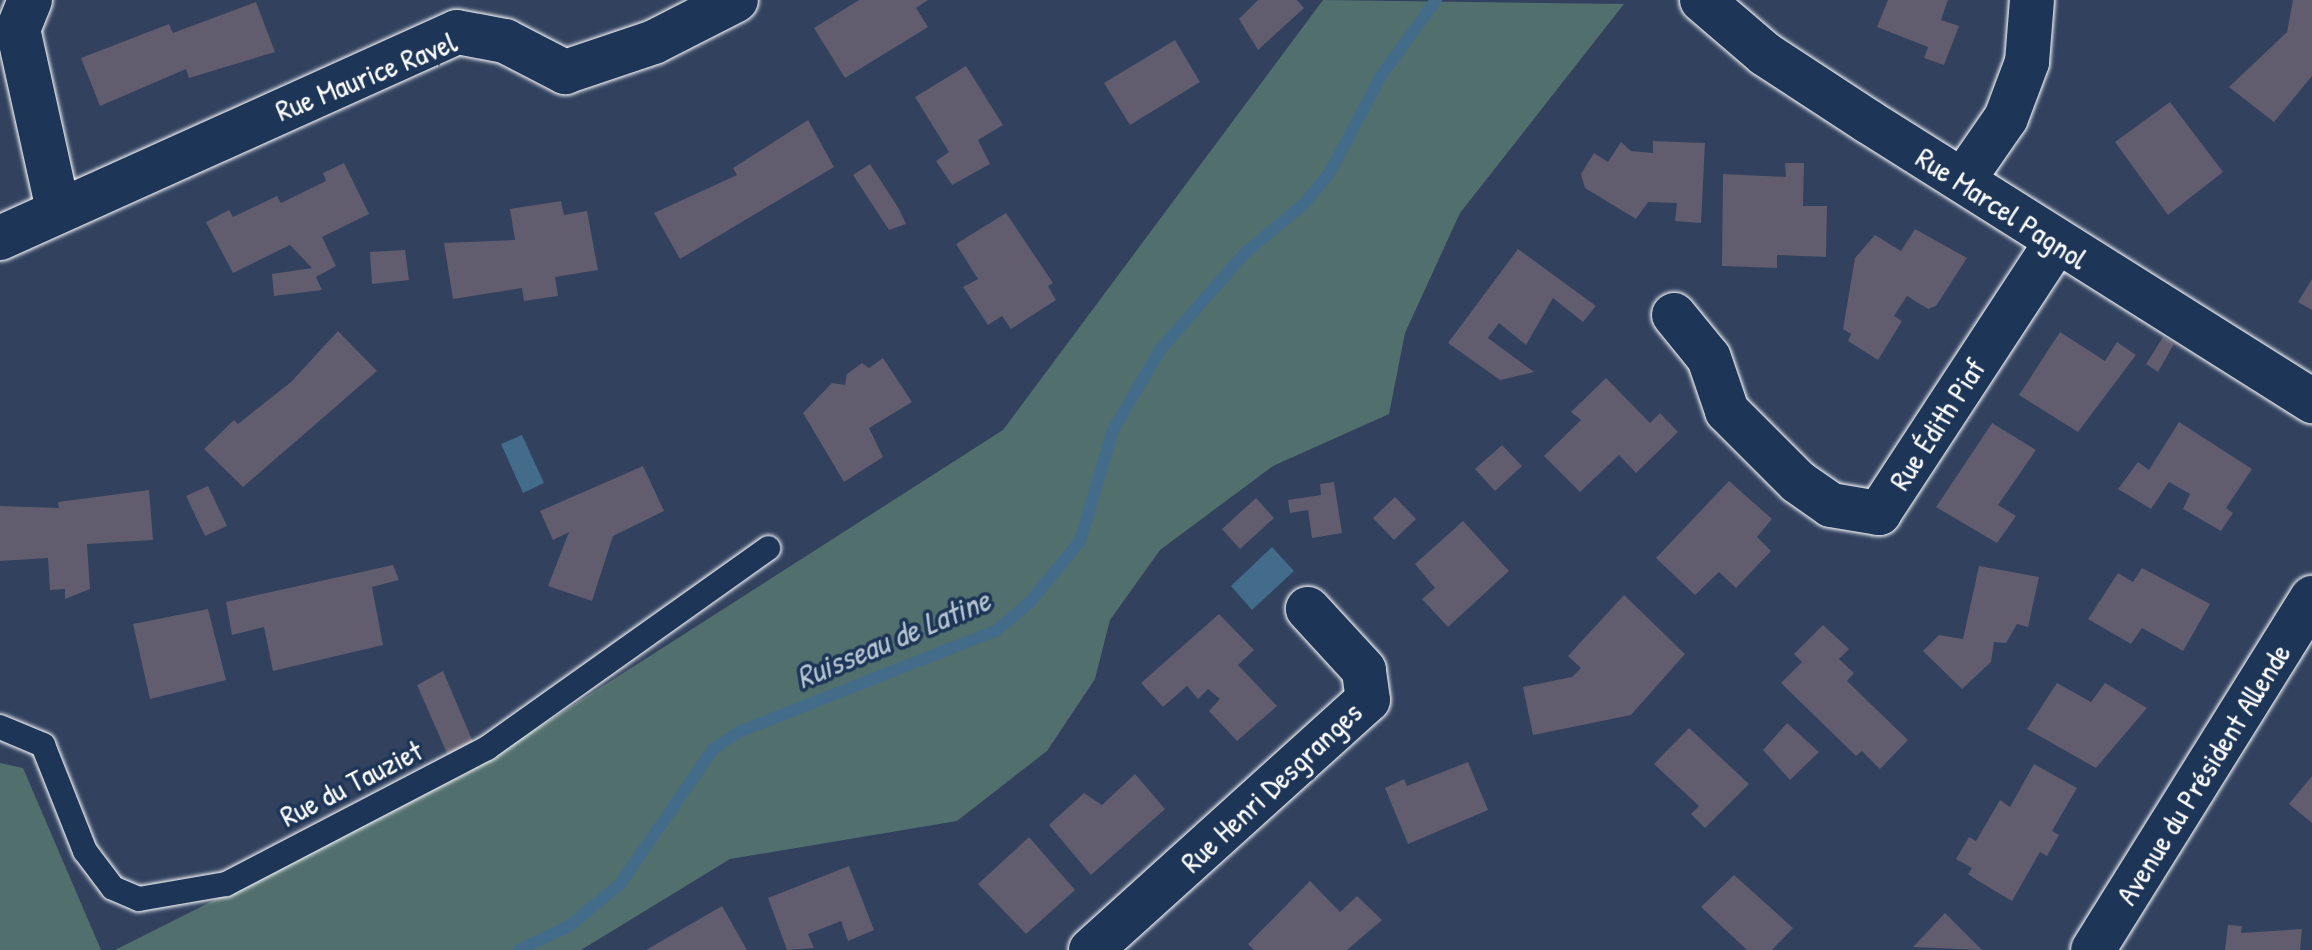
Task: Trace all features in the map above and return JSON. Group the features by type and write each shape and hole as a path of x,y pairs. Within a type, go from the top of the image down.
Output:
{"street":[{"path":"30,0 18,29 58,209"},
{"name":"Rue Maurice Ravel","path":"0,238 58,209 457,32 505,41 565,72 654,42 736,0"},
{"name":"Rue Marcel Pagnol","path":"1702,0 1765,54 1963,180 2055,244 2312,401"},
{"path":"1963,180 2006,118 2027,62 2032,0"},
{"name":"Rue Édith Piaf","path":"1674,315 1709,358 1727,411 1798,482 1831,505 1879,513 2055,244"},
{"name":"Avenue du Président Allende","path":"2093,950 2312,598"},
{"name":"Rue Henri Desgranges","path":"1091,950 1368,700 1364,670 1308,609"}],"lane":[{"name":"Rue du Tauziet","path":"0,727 43,745 85,851 113,888 139,899 226,884 487,748 768,548"}],"green space":[{"path":"1323,0 1624,4 1460,213 1405,333 1389,414 1273,466 1160,550 1110,620 1095,679 1047,751 957,821 730,859 581,950 115,950 467,773 1003,430"},
{"path":"0,763 23,768 101,950 0,950"}],"water":[{"path":"522,435 544,483 523,493 501,444"},
{"path":"1272,547 1294,571 1252,610 1231,586"}],"building":[{"path":"859,0 928,0 916,8 928,27 845,78 814,28"},
{"path":"1258,0 1297,0 1304,8 1258,50 1239,19"},
{"path":"1888,0 1948,0 1941,20 1959,26 1944,65 1924,58 1928,47 1877,27"},
{"path":"2293,0 2312,0 2312,76 2274,122 2229,87 2287,32"},
{"path":"256,2 275,52 189,78 186,69 100,106 81,58 169,24 173,33"},
{"path":"1175,40 1200,82 1130,125 1104,83"},
{"path":"966,66 1003,125 978,140 990,164 952,185 936,161 949,152 915,97"},
{"path":"2170,102 2223,172 2168,215 2115,142"},
{"path":"808,120 834,167 680,259 654,213 737,175 733,168"},
{"path":"1653,141 1705,143 1701,223 1675,221 1677,203 1648,202 1636,219 1585,188 1581,174 1594,153 1608,162 1621,142 1631,151 1653,153"},
{"path":"344,163 369,214 322,237 336,266 316,277 322,290 274,296 272,274 312,268 290,245 233,273 206,222 229,210 233,217 277,196 281,203 326,181 323,173"},
{"path":"1785,163 1804,163 1803,206 1827,206 1826,257 1777,255 1777,268 1722,266 1723,174 1786,177"},
{"path":"870,164 906,224 889,230 853,175"},
{"path":"561,201 564,215 587,211 598,270 555,277 558,296 524,301 522,288 453,299 444,243 515,240 510,209"},
{"path":"1006,213 1053,283 1048,286 1056,300 1011,329 1002,316 988,325 963,287 978,279 956,244"},
{"path":"1915,229 1967,258 1936,306 1928,309 1907,296 1894,316 1902,321 1878,360 1848,341 1851,334 1843,329 1855,258 1875,235 1901,251"},
{"path":"1518,249 1596,306 1583,322 1553,298 1526,345 1499,323 1488,338 1534,372 1500,380 1448,343"},
{"path":"405,250 409,280 372,284 370,252"},
{"path":"2312,279 2312,310 2298,302"},
{"path":"338,331 377,371 243,487 204,449 234,420 238,424 291,382"},
{"path":"2060,332 2105,361 2117,342 2136,355 2078,432 2019,395"},
{"path":"2163,337 2174,344 2158,372 2146,364"},
{"path":"883,358 912,402 869,428 883,457 844,482 803,413 832,383 845,385 847,374 862,363 869,368"},
{"path":"1606,378 1650,423 1660,413 1678,432 1636,473 1619,455 1580,492 1544,456 1581,420 1571,412"},
{"path":"2179,422 2252,469 2226,508 2233,513 2221,531 2183,509 2190,494 2169,482 2151,509 2118,489 2138,462 2149,470"},
{"path":"1992,423 2036,450 1998,505 2016,516 1997,543 1936,507"},
{"path":"1502,445 1522,466 1495,491 1475,469"},
{"path":"643,466 664,511 613,536 592,601 548,586 569,532 553,540 540,511"},
{"path":"1729,481 1772,519 1757,537 1771,551 1736,588 1719,572 1695,595 1656,558"},
{"path":"1334,482 1342,533 1312,538 1308,510 1290,513 1288,500 1321,495 1320,484"},
{"path":"208,486 227,526 205,536 186,496"},
{"path":"149,490 153,540 87,544 90,589 65,599 65,589 50,590 48,558 0,561 0,506 59,508 58,502"},
{"path":"1395,497 1416,519 1394,540 1373,518"},
{"path":"1256,498 1274,518 1240,549 1222,529"},
{"path":"1463,521 1509,571 1448,627 1422,599 1435,588 1415,564"},
{"path":"393,565 399,580 372,587 383,645 273,671 264,627 232,635 226,602"},
{"path":"1979,566 2039,577 2028,627 2017,624 2006,643 1994,642 1991,662 1962,689 1923,651 1939,635 1963,639"},
{"path":"2142,568 2210,604 2183,651 2142,628 2131,644 2088,619 2118,573 2133,582"},
{"path":"1624,595 1685,654 1631,715 1533,735 1523,687 1572,677 1581,668 1568,656"},
{"path":"208,609 226,680 150,699 133,624"},
{"path":"1219,614 1254,650 1238,665 1277,706 1237,741 1209,711 1220,699 1208,689 1198,699 1187,686 1163,707 1141,683"},
{"path":"1823,625 1849,649 1839,659 1854,673 1847,681 1908,740 1880,769 1862,751 1856,756 1781,683 1802,662 1794,654"},
{"path":"443,671 476,749 450,760 417,685"},
{"path":"2057,683 2091,702 2105,683 2147,708 2096,768 2027,729"},
{"path":"1787,723 1819,752 1790,780 1763,750"},
{"path":"1689,728 1749,784 1705,828 1691,814 1699,806 1654,764"},
{"path":"1468,762 1488,810 1408,844 1385,788 1404,779 1407,786"},
{"path":"2034,764 2077,788 2052,831 2059,835 2047,856 2040,852 2012,901 1968,874 1972,868 1956,859 1969,837 1976,841 2000,800 2010,807"},
{"path":"1135,774 1165,809 1091,875 1049,825 1084,793 1102,805"},
{"path":"2312,776 2312,823 2289,804"},
{"path":"1029,837 1075,890 1026,934 978,884"},
{"path":"849,866 874,930 848,941 841,921 808,934 814,948 787,950 768,898"},
{"path":"1734,875 1793,928 1772,950 1747,950 1701,907"},
{"path":"1310,881 1340,912 1357,896 1382,920 1347,950 1254,950 1248,944"},
{"path":"722,906 747,950 646,950"},
{"path":"1945,913 1982,950 1913,947"},
{"path":"2228,925 2242,926 2241,933 2302,929 2300,950 2225,950"}],"waterway":[{"name":"Ruisseau de Latine","path":"519,950 569,926 620,884 713,749 741,731 997,630 1030,602 1080,541 1113,430 1160,350 1245,253 1303,205 1330,172 1381,76 1436,0"}]}
